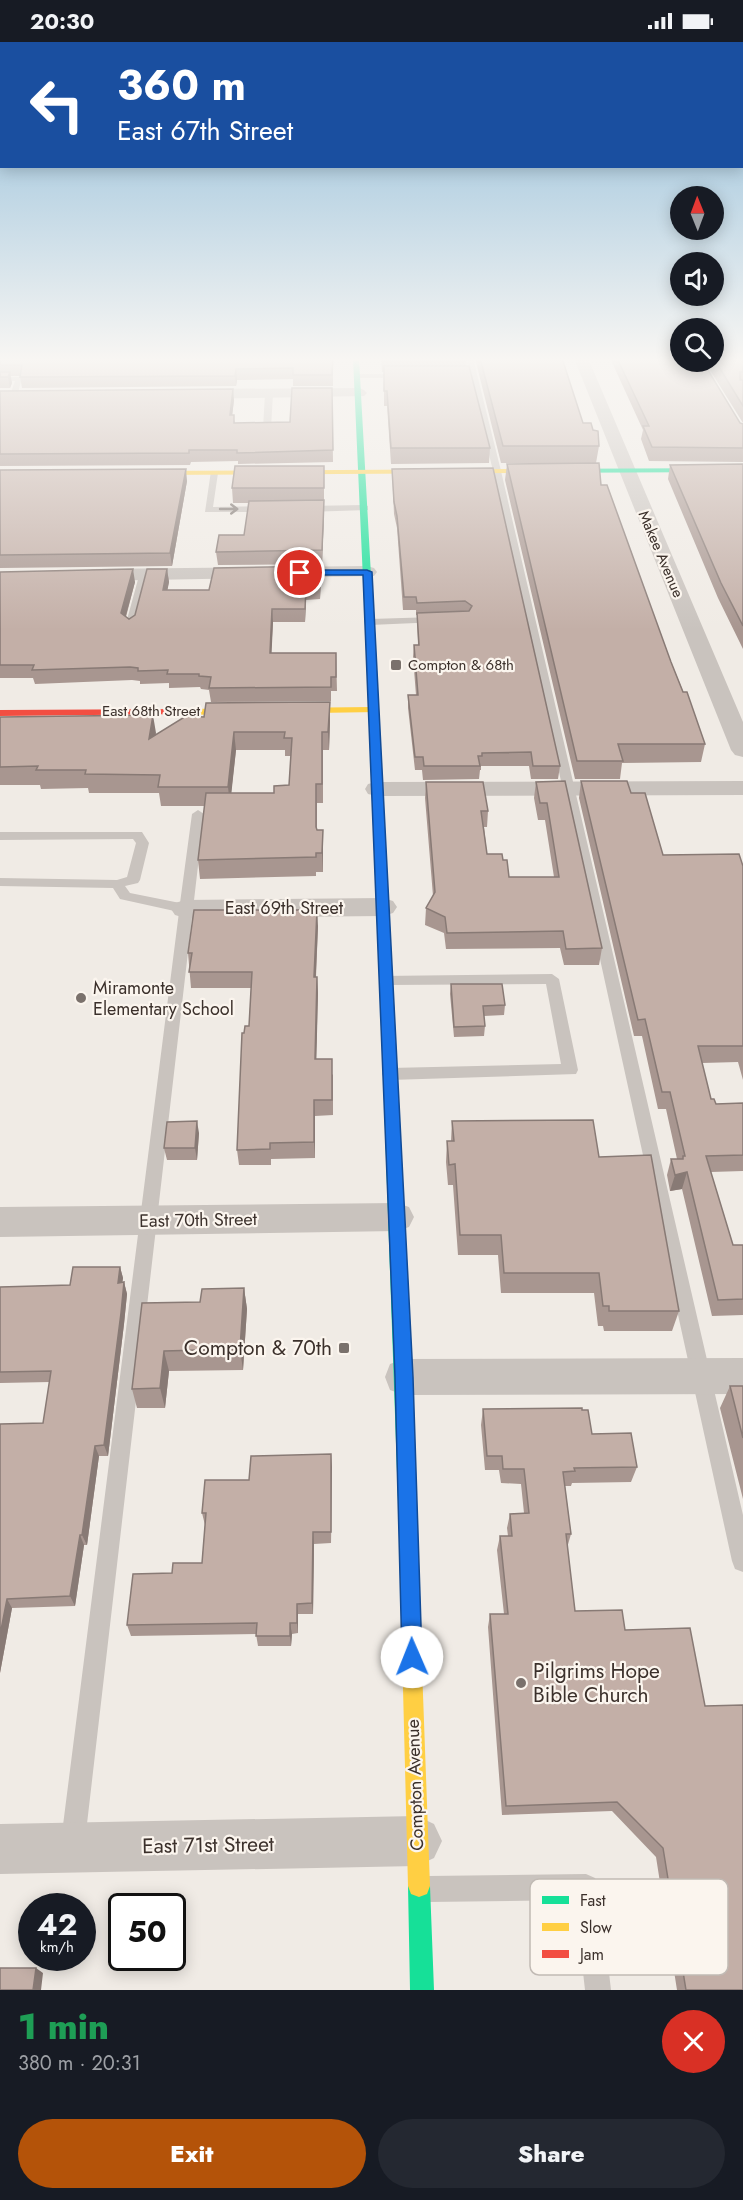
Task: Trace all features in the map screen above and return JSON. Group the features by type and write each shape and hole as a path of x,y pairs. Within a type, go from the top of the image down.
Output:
{"main road":[{"name":"Compton Avenue","path":"362,449 404,1377 422,1990"},
{"path":"131,473 743,470"},
{"name":"East 68th Street","path":"0,712 373,710"}],"street":[{"name":"Makee Avenue","path":"617,449 743,750"},
{"path":"72,575 367,572"},
{"path":"377,789 743,788"},
{"name":"East 69th Street","path":"185,909 383,907"},
{"name":"East 70th Street","path":"0,1222 397,1217"},
{"path":"404,1377 743,1376"},
{"name":"East 71st Street","path":"0,1849 417,1842"}],"lane":[{"path":"490,449 743,1561"},
{"path":"214,473 208,510 275,509"},
{"path":"298,509 365,508"},
{"path":"130,627 143,574"},
{"path":"369,622 443,620"},
{"path":"72,1848 198,814"},
{"path":"0,836 137,835 142,843 133,880 117,884 0,882"},
{"path":"117,884 125,896 185,909"},
{"path":"386,980 552,980 570,1070 390,1074"},
{"path":"419,1889 530,1888"},
{"path":"596,1975 598,1990"}],"building":[{"path":"0,449 333,450 237,453 237,450 189,450 189,453 0,454"},
{"path":"599,463 601,485 607,485 671,662 683,692 687,692 705,744 618,744 623,761 577,761 507,464"},
{"path":"743,464 743,626 721,583 670,465"},
{"path":"235,466 324,466 324,488 232,488"},
{"path":"493,468 560,766 533,766 531,752 482,753 482,756 478,756 480,766 424,766 423,757 415,757 408,695 418,695 414,645 419,645 417,613 469,611 472,606 465,601 417,603 416,597 404,597 392,469"},
{"path":"186,469 170,553 0,555 0,470"},
{"path":"324,500 322,550 216,552 219,535 244,535 249,501"},
{"path":"321,566 320,587 306,587 305,609 272,609 270,653 336,653 336,677 331,677 331,687 209,688 211,677 199,676 199,674 167,674 168,670 138,671 138,668 130,667 32,670 34,665 0,665 0,572 133,569 121,613 129,619 135,615 147,569 167,569 163,590 209,590 214,568"},
{"path":"330,702 328,732 322,732 322,784 316,784 316,827 317,830 323,830 322,853 316,853 316,857 198,860 206,793 274,793 274,786 289,785 292,738 284,738 285,732 234,732 228,787 158,787 160,775 85,774 86,770 36,770 38,766 0,767 0,717 153,715 149,739 186,716 204,717 206,703"},
{"path":"565,781 602,948 566,949 563,931 447,933 445,917 426,908 435,892 426,782 483,782 488,811 481,811 487,854 502,854 503,860 507,860 509,877 559,877 547,803 540,803 536,782"},
{"path":"581,781 627,781 631,793 645,793 663,855 739,854 743,866 743,1046 698,1046 711,1099 714,1099 716,1104 743,1103 743,1155 706,1156 733,1245 743,1245 743,1299 718,1300 687,1172 675,1175 671,1159 683,1159 685,1156 670,1092 662,1092 645,1019 638,1020"},
{"path":"194,910 317,910 314,977 317,977 315,1059 332,1059 332,1100 314,1100 314,1142 270,1143 270,1149 237,1150 242,1033 244,1033 245,1026 249,1026 252,972 189,972 192,953 188,953"},
{"path":"451,984 502,984 505,1005 483,1006 485,1026 454,1027"},
{"path":"593,1120 599,1157 651,1155 679,1311 609,1311 609,1306 603,1306 599,1273 504,1273 501,1235 460,1235 455,1164 449,1165 447,1141 454,1141 452,1121"},
{"path":"197,1121 195,1148 164,1148 167,1122"},
{"path":"73,1267 120,1267 118,1283 124,1282 104,1445 95,1446 82,1535 80,1535 70,1596 7,1599 0,1635 0,1424 43,1423 51,1371 0,1372 0,1287 70,1285"},
{"path":"244,1288 240,1349 164,1351 160,1388 132,1389 142,1303 200,1302 202,1289"},
{"path":"730,1386 743,1386 743,1438"},
{"path":"582,1408 582,1410 588,1410 592,1434 631,1433 637,1467 574,1468 575,1471 563,1472 571,1534 566,1534 575,1611 622,1610 625,1630 690,1628 705,1706 743,1705 743,1990 686,1990 684,1975 728,1975 728,1879 668,1879 663,1848 617,1802 506,1806 490,1614 508,1614 500,1536 512,1536 510,1514 529,1513 524,1469 503,1469 502,1456 487,1456 483,1409"},
{"path":"331,1454 331,1532 313,1532 312,1603 297,1604 297,1623 290,1623 290,1636 256,1636 257,1623 127,1625 133,1574 172,1573 173,1563 202,1563 206,1513 202,1513 205,1480 249,1480 251,1456"},
{"path":"0,1968 36,1971 33,1990 0,1990"}],"traffic: fast":[{"path":"361,449 376,757"},
{"path":"514,471 743,470"},
{"path":"385,956 408,1530"},
{"path":"419,1886 422,1990"}],"traffic: slow":[{"path":"143,473 514,471"},
{"path":"182,712 373,710"},
{"path":"408,1530 419,1886"}],"traffic: jam":[{"path":"0,713 182,712"},
{"path":"376,757 385,956"}],"place":[{"name":"Compton & 68th","path":"396,665"},
{"name":"Miramonte Elementary School","path":"81,998"},
{"name":"Compton & 70th","path":"344,1348"},
{"name":"Pilgrims Hope Bible Church","path":"521,1683"}],"route":[{"path":"300,573 367,572 404,1377 412,1657"}]}
